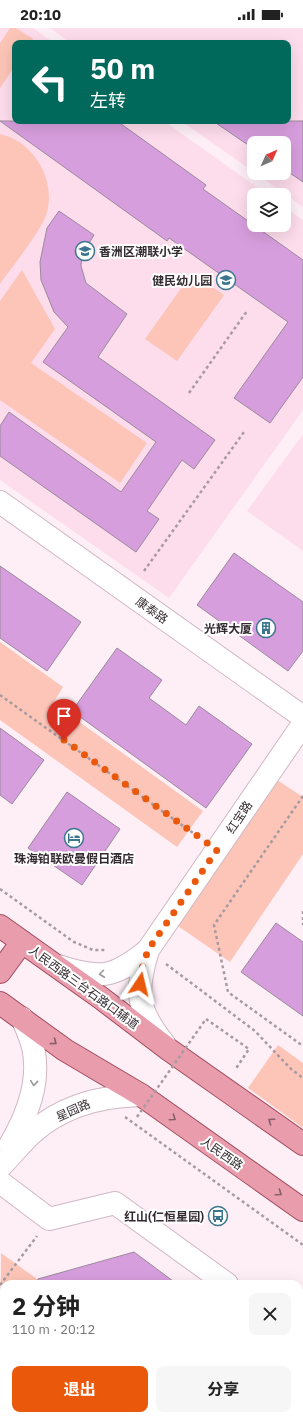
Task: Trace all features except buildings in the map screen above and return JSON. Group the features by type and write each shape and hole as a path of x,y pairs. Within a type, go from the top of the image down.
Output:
{"main road":[{"name":"人民西路三台石路口辅道","path":"0,926 168,1049"},
{"path":"0,972 22,942"},
{"path":"0,1003 65,1050 141,1096"},
{"path":"168,1049 303,1144"},
{"name":"人民西路","path":"141,1096 303,1210"}],"street":[{"name":"康泰路","path":"0,502 303,717"},
{"name":"红宝路","path":"53,964 92,975 112,973 129,966 148,950 303,724"},
{"name":"红宝路","path":"148,950 141,972 139,996 145,1015 155,1032 168,1049"},
{"path":"0,1162 22,1125 35,1084 33,1047 22,1018"},
{"name":"星园路","path":"0,1167 32,1133 62,1112 115,1096 141,1096"},
{"path":"0,1182 49,1219 115,1203 221,1280"}],"path":[{"path":"190,393 247,310"},
{"path":"144,571 244,432"},
{"path":"0,695 217,850"},
{"path":"303,796 214,925 228,992 303,1046"},
{"path":"303,911 303,925"},
{"path":"137,1117 206,1019 249,1049 223,1087"},
{"path":"100,1100 303,1246"},
{"path":"4,1280 49,1219"}],"shaded area":[{"name":"香洲区潮联小学","path":"0,28 33,28 50,40 12,40 12,124 168,124 258,188 247,188 247,232 291,232 291,212 303,220 303,410 169,598 0,480"},
{"path":"10,28 16,28 33,39 12,40 12,70 0,88 0,43"},
{"path":"50,28 303,28 303,207 291,198 291,188 276,188 265,180 291,180 291,136 247,136 247,167 185,124 291,124 291,40 67,40"},
{"path":"0,134 23,144 32,153 45,175 49,199 47,212 40,228 0,284"},
{"path":"22,270 55,329 31,363 147,443 120,483 0,400 0,301"},
{"path":"192,273 224,295 177,361 145,339"},
{"path":"303,434 303,551 247,511"},
{"path":"0,642 63,687 53,703 203,811 177,847 0,720"},
{"path":"277,780 303,797 303,854 230,962 178,926"},
{"path":"278,1045 303,1063 303,1128 248,1088"},
{"path":"1,1253 38,1280 1,1280"}],"place":[{"name":"香洲区潮联小学","path":"85,251"},
{"name":"健民幼儿园","path":"226,280"},
{"name":"光辉大厦","path":"266,628"},
{"name":"珠海铂联欧曼假日酒店","path":"74,838"},
{"name":"红山(仁恒星园)","path":"218,1216"}],"route":[{"path":"64,740 217,850 148,950 141,972 140,984"}]}
